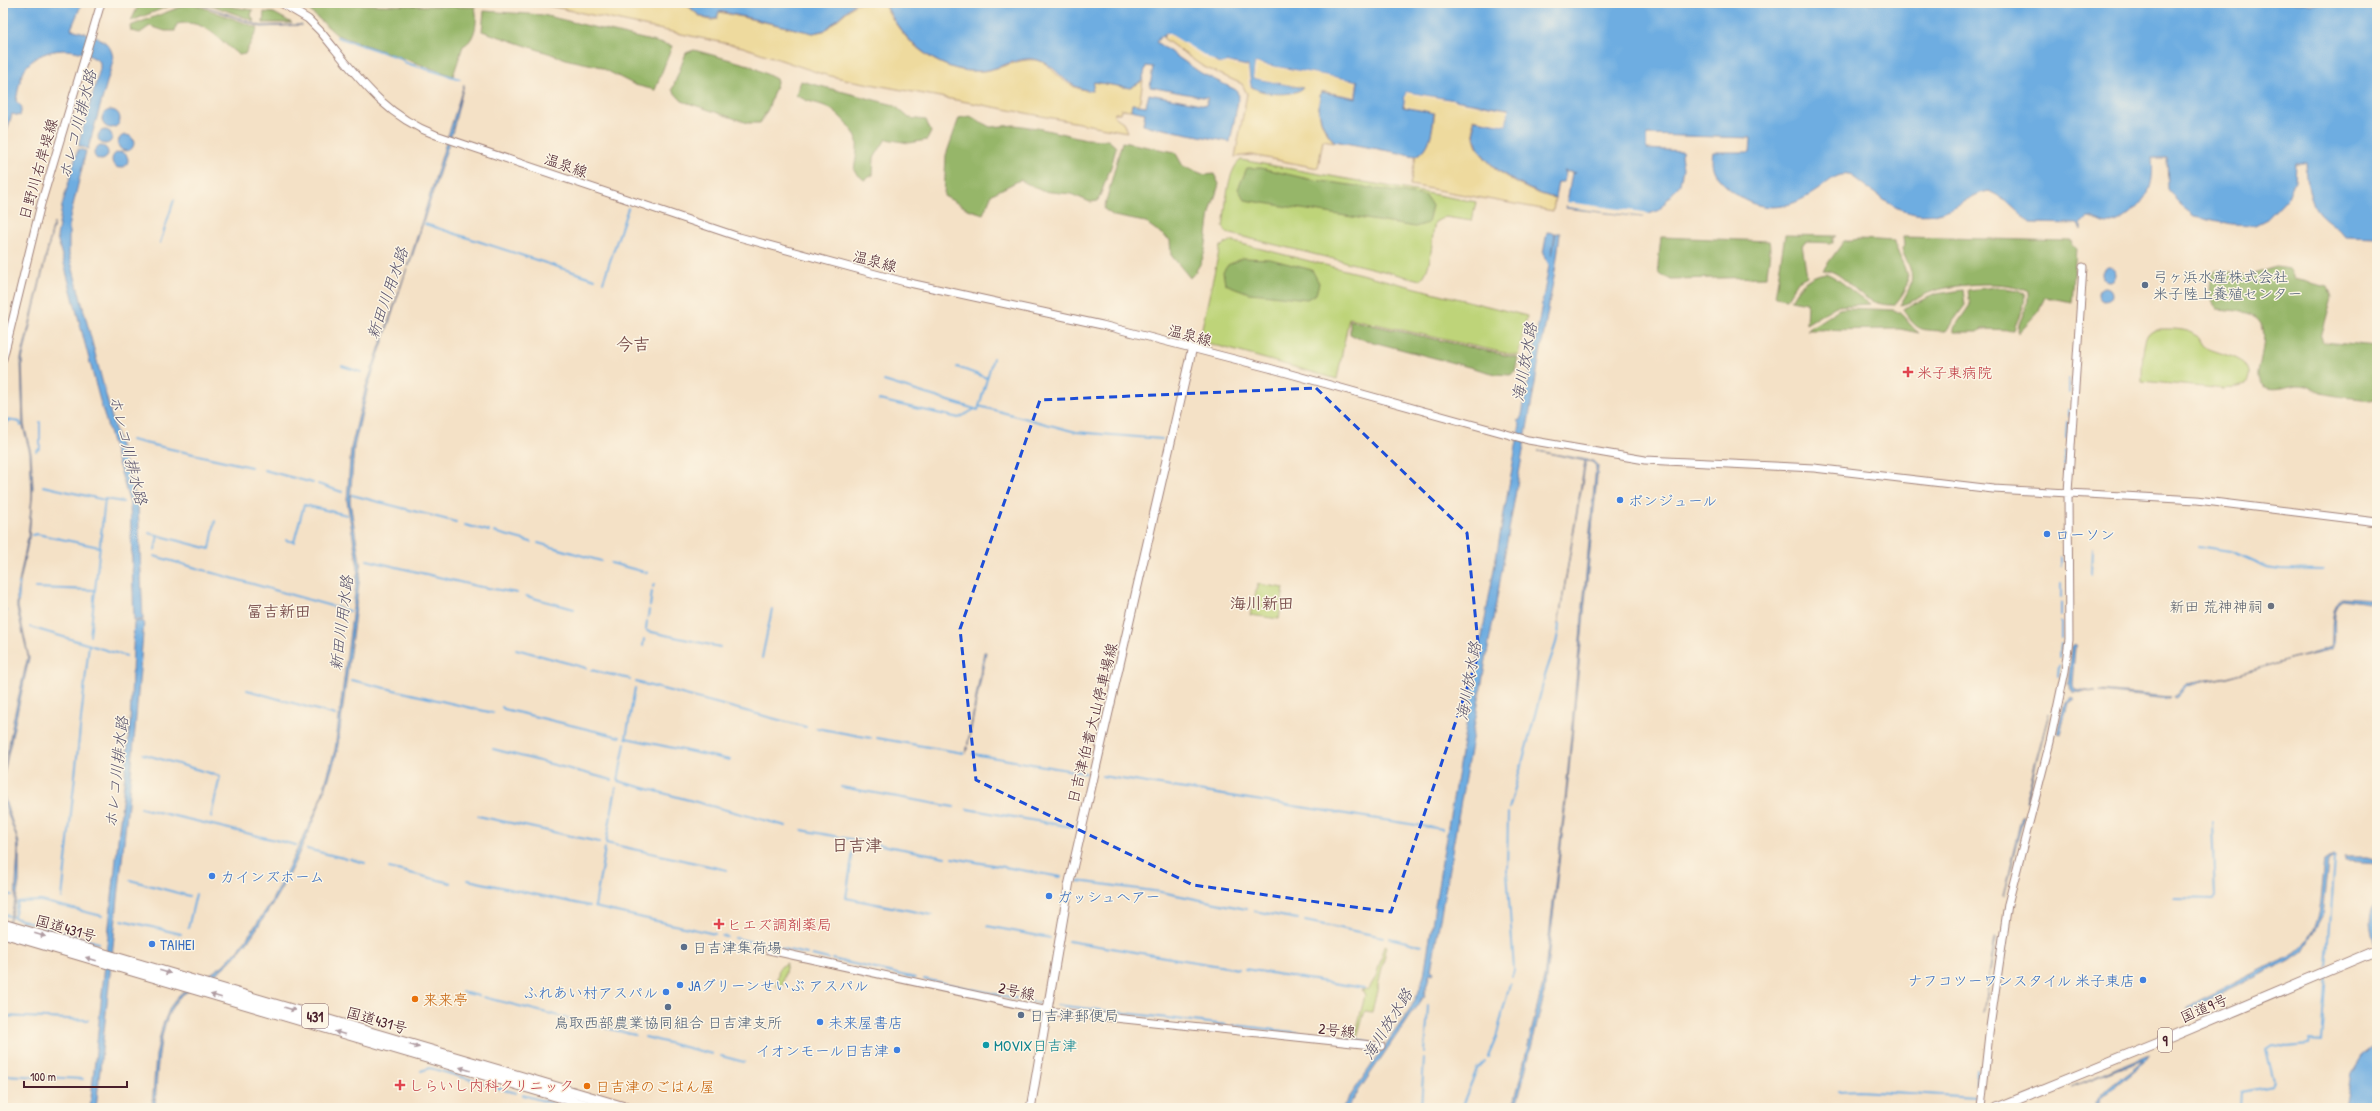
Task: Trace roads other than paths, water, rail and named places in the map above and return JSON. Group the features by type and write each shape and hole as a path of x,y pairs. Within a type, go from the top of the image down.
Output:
{"highway":[{"name":"国道431号","path":"3,924 628,1108"},
{"name":"国道431号","path":"3,933 596,1108"},
{"name":"国道9号","path":"1996,1108 2166,1039 2377,950"}],"main road":[{"name":"日吉津伯耆大山停車場線","path":"1031,1106 1069,884 1192,350"}],"street":[{"name":"日野川右岸堤線","path":"3,359 41,204 101,3"},
{"name":"温泉線","path":"281,3 312,23 384,105 405,121 421,129 739,237 905,282 1102,325 1192,350 1269,368 1514,437 1645,460 1814,468 1993,489 2068,492 2227,503 2377,522"},
{"path":"1981,1108 1989,1034 2008,904 2052,735 2065,671 2069,639 2068,492 2083,267"},
{"name":"2号線","path":"769,950 1048,1011 1381,1046"}],"water":[{"path":"3,3 82,3 71,29 93,35 105,42 109,47 112,53 113,61 88,149 79,146 79,142 100,69 100,62 82,53 62,50 43,54 34,59 25,69 16,101 22,107 20,116 12,114 3,144"},
{"path":"197,3 261,26 302,25 261,27"},
{"path":"686,3 855,3 825,30 813,33 719,11 717,18 708,19 700,15"},
{"path":"885,3 2377,3 2377,238 2345,237 2320,214 2311,197 2306,163 2296,163 2295,180 2288,197 2267,219 2255,225 2232,224 2194,216 2180,205 2168,189 2167,158 2152,158 2150,188 2142,202 2132,212 2122,220 2111,224 2088,218 2081,224 2081,231 2078,224 2031,223 2006,200 1989,191 1974,196 1950,209 1935,214 1922,215 1909,213 1897,208 1852,176 1847,175 1834,178 1819,189 1794,203 1771,207 1748,201 1737,194 1718,178 1714,170 1712,162 1713,152 1750,152 1751,138 1647,135 1647,149 1683,151 1681,155 1683,168 1680,184 1659,210 1642,217 1566,208 1572,173 1575,173 1564,171 1566,172 1564,182 1558,182 1555,198 1524,186 1502,173 1485,158 1480,150 1475,139 1474,120 1506,125 1509,109 1406,92 1403,107 1434,113 1432,131 1428,143 1416,156 1334,141 1326,130 1319,112 1321,92 1356,98 1358,81 1255,63 1253,78 1303,88 1292,93 1270,93 1251,86 1248,66 1228,62 1220,64 1205,57 1170,34 1166,33 1163,37 1161,36 1156,42 1201,73 1236,90 1239,96 1230,142 1143,125 1145,113 1131,110 1132,104 1146,106 1149,94 1206,105 1208,98 1150,87 1153,67 1146,66 1142,81 1130,88 1094,82 1092,91 1081,89 1073,85 1052,67 1038,60 1019,60 987,70 971,71 955,68 926,54 913,43 892,17"},
{"path":"464,84 453,130 408,266"},
{"path":"107,110 115,110 120,115 118,126 115,128 107,128 102,123 102,115"},
{"path":"105,130 110,132 112,137 110,142 105,144 100,142 98,137 100,132"},
{"path":"126,135 132,137 134,143 132,149 126,151 120,149 118,143 120,137"},
{"path":"101,146 106,148 108,153 106,158 101,160 96,158 94,153 96,148"},
{"path":"78,149 86,151 69,222 69,254 114,426 138,504 143,620 134,620 130,504 99,397 57,237 62,206"},
{"path":"120,152 126,154 128,160 126,166 120,168 114,166 112,160 114,154"},
{"path":"54,223 22,360 24,425 31,453 33,487 29,538 20,582 18,607 29,658 3,778 13,721 28,656 17,608 17,592 28,537 32,496 30,453 23,426 21,359"},
{"path":"1547,232 1555,233 1552,255 1556,233 1560,233 1556,265 1431,970 1434,972 1433,974 1430,973 1424,995 1425,997 1422,998 1347,1108 1342,1108 1409,1011 1418,994 1424,975 1444,849 1520,424 1517,421 1521,420 1549,265 1543,254"},
{"path":"2109,267 2114,269 2116,274 2114,279 2109,281 2104,279 2102,274 2104,269"},
{"path":"407,268 368,387 354,447 350,502 361,568 337,752 321,800 302,848 265,916 251,937 227,964 210,978 182,995 174,1005 163,1032 158,1065 155,1108 152,1108 156,1055 162,1027 170,1007 179,995 222,966 240,948 270,904 311,822 321,798 335,750 358,568 347,501 351,448 366,386"},
{"path":"2105,287 2110,289 2112,294 2110,299 2105,301 2100,299 2098,294 2100,289"},
{"path":"1538,451 1593,461 1598,466 1566,801 1544,996 1516,1108 1513,1108 1544,979 1565,801 1596,466 1592,462 1586,461 1558,625 1585,461"},
{"path":"2343,597 2371,599 2368,603 2343,599 2336,609 2335,637 2332,649 2296,657 2331,647 2333,614 2338,601"},
{"path":"134,622 144,622 132,765 96,1108 90,1108 130,725"},
{"path":"2075,644 2077,646 2075,648 2072,684 2075,689 2096,692 2072,691 2068,684 2072,646"},
{"path":"984,652 986,652 966,754"},
{"path":"2223,678 2187,685 2176,699 2174,698 2186,683"},
{"path":"2100,691 2171,697 2170,699"},
{"path":"2072,697 2074,699 2068,703 2060,734 2057,733 2065,702"},
{"path":"2049,713 2026,802 2025,801"},
{"path":"3,794 19,843 19,882 16,901 3,941 15,901 18,851 17,839 4,803"},
{"path":"2022,814 2024,815 2003,896"},
{"path":"2333,856 2336,856 2336,859 2333,858 2328,862 2322,916 2303,951 2290,960 2188,1010 2187,1008 2198,1001 2293,954 2303,945 2310,935 2318,912 2324,862"},
{"path":"2345,857 2367,857 2377,860 2377,863 2345,861"},
{"path":"2377,901 2377,948 2372,936 2370,919 2371,913"},
{"path":"1995,938 1996,938 1983,1012"},
{"path":"2377,1044 2377,1108 2345,1108 2351,1074 2362,1056"},
{"path":"2151,1053 2146,1060 2101,1098 2097,1108 2095,1108 2097,1101 2102,1094 2138,1065 2143,1059 2072,1087"}],"waterway":[{"path":"337,37 400,58 406,63 460,79"},
{"path":"160,243 174,200"},
{"path":"603,282 628,208"},
{"path":"425,224 595,279"},
{"path":"884,381 978,410 993,358"},
{"path":"342,366 361,372"},
{"path":"957,367 987,378"},
{"path":"2069,379 2069,393"},
{"path":"879,400 959,418 975,409"},
{"path":"979,406 1076,432 1162,439"},
{"path":"2068,409 2068,416"},
{"path":"3,435 7,420 20,422 21,426"},
{"path":"36,451 40,448 40,422"},
{"path":"2066,438 2067,422"},
{"name":"ホレコ川排水路","path":"131,440 251,467"},
{"path":"2064,464 2065,451"},
{"path":"2064,468 2064,473"},
{"path":"264,470 313,483"},
{"path":"318,484 342,492"},
{"path":"43,486 105,500"},
{"path":"352,495 456,522"},
{"path":"90,636 105,499 123,502"},
{"path":"286,540 294,542 304,505 347,515"},
{"path":"149,533 210,549 215,521"},
{"path":"465,525 489,531"},
{"path":"494,532 531,542"},
{"path":"32,535 37,534 99,547"},
{"path":"155,550 158,535"},
{"path":"538,543 601,561"},
{"path":"2198,546 2231,551 2266,567 2280,569 2323,570"},
{"path":"2091,574 2092,548"},
{"path":"154,556 207,571"},
{"path":"2061,558 2061,565"},
{"path":"367,560 476,586 517,593"},
{"path":"611,563 648,573"},
{"name":"新田川用水路","path":"210,572 349,611"},
{"path":"18,601 19,583"},
{"path":"2061,583 2061,597"},
{"path":"35,588 95,590"},
{"path":"650,606 652,591"},
{"path":"526,596 574,609"},
{"path":"2061,602 2061,616"},
{"path":"762,658 772,609"},
{"path":"648,617 649,610"},
{"path":"646,629 647,621"},
{"path":"1509,809 1545,676 1556,643 1559,623"},
{"path":"2061,623 2061,638"},
{"path":"30,627 87,644"},
{"path":"647,631 720,647"},
{"path":"643,646 644,639"},
{"path":"62,898 89,644"},
{"path":"2060,657 2061,644"},
{"path":"89,645 126,656"},
{"path":"516,649 586,668"},
{"path":"2058,676 2059,665"},
{"path":"591,670 630,679"},
{"path":"351,680 493,713"},
{"path":"636,682 806,727"},
{"path":"635,688 626,738 730,760"},
{"path":"247,690 335,715"},
{"path":"502,707 504,709 620,737"},
{"path":"816,728 871,738"},
{"path":"877,738 963,753"},
{"path":"625,743 618,781 786,826"},
{"path":"493,749 612,780"},
{"path":"143,754 220,776 211,817"},
{"path":"973,754 1085,773"},
{"path":"1102,776 1442,829"},
{"path":"841,787 954,807"},
{"path":"616,788 606,843 727,870"},
{"path":"141,808 296,845"},
{"path":"967,809 1072,827"},
{"path":"1508,813 1507,871 1514,970 1512,976"},
{"path":"478,816 599,842"},
{"path":"2174,898 2213,899 2215,897 2212,822"},
{"path":"802,830 945,857"},
{"path":"595,906 605,848"},
{"path":"307,849 347,859"},
{"path":"853,851 846,898 932,915"},
{"path":"953,858 1061,877"},
{"path":"2327,967 2335,858"},
{"path":"350,859 365,863"},
{"path":"389,868 451,883"},
{"path":"130,880 189,896"},
{"path":"468,880 589,906"},
{"path":"1078,881 1161,892 1246,909"},
{"path":"3,894 12,895"},
{"path":"188,928 196,894"},
{"path":"14,917 18,902 41,901 102,916"},
{"path":"594,907 715,934"},
{"path":"1254,911 1298,919"},
{"path":"3,914 9,916"},
{"path":"12,917 98,943"},
{"path":"122,920 181,934"},
{"path":"1305,921 1383,937"},
{"path":"987,926 1050,938"},
{"path":"722,936 727,937"},
{"path":"735,938 765,945"},
{"path":"1389,938 1415,944"},
{"path":"1068,941 1238,969"},
{"path":"1417,944 1421,945"},
{"path":"775,947 807,954"},
{"path":"812,955 828,959"},
{"path":"832,959 915,978"},
{"path":"1245,969 1364,988"},
{"path":"2240,1108 2241,1092 2272,1086 2274,1082 2266,1049 2272,1045 2287,1047 2308,1045 2309,1040 2322,1041 2327,974"},
{"path":"924,979 1039,1003"},
{"path":"1488,1057 1496,1038 1510,983"},
{"path":"462,992 479,996"},
{"path":"483,997 571,1019"},
{"path":"1057,1005 1227,1025"},
{"path":"1425,1053 1428,1006"},
{"path":"3,1016 88,1020"},
{"path":"577,1021 635,1035"},
{"path":"1234,1025 1351,1039"},
{"path":"645,1037 712,1054"},
{"name":"海川放水路","path":"1355,1039 1371,1042"},
{"path":"721,1056 744,1062"},
{"path":"1421,1108 1424,1059"},
{"path":"1461,1108 1477,1069 1485,1061"},
{"path":"421,1071 430,1068 476,1081"},
{"path":"1976,1083 1977,1070"},
{"path":"3,1075 83,1079"},
{"path":"480,1082 487,1084"},
{"path":"494,1087 516,1093"},
{"path":"1839,1091 1858,1090 1976,1097"},
{"path":"523,1095 558,1105"},
{"path":"564,1108 570,1108"}],"place":[{"name":"弓ヶ浜水産株式会社 米子陸上養殖センター","path":"2145,285"},
{"name":"米子東病院","path":"1908,372"},
{"name":"ボンジュール","path":"1620,500"},
{"name":"ローソン","path":"2047,534"},
{"name":"新田 荒神神祠","path":"2271,606"},
{"name":"カインズホーム","path":"212,876"},
{"name":"ガッシュヘアー","path":"1049,896"},
{"name":"ヒエズ調剤薬局","path":"719,924"},
{"name":"TAIHEI","path":"152,944"},
{"name":"日吉津集荷場","path":"684,947"},
{"name":"ナフコツーワンスタイル 米子東店","path":"2143,980"},
{"name":"JAグリーンせいぶ アスパル","path":"680,985"},
{"name":"ふれあい村アスパル","path":"666,992"},
{"name":"来来亭","path":"415,999"},
{"name":"鳥取西部農業協同組合 日吉津支所","path":"668,1007"},
{"name":"日吉津郵便局","path":"1021,1015"},
{"name":"未来屋書店","path":"820,1022"},
{"name":"MOVIX日吉津","path":"986,1045"},
{"name":"イオンモール日吉津","path":"897,1050"},
{"name":"しらいし内科クリニック","path":"400,1085"},
{"name":"日吉津のごはん屋","path":"587,1086"}],"district":[{"name":"今吉","path":"633,343"},
{"name":"海川新田","path":"1262,603"},
{"name":"冨吉新田","path":"279,611"},
{"name":"日吉津","path":"857,844"}]}
